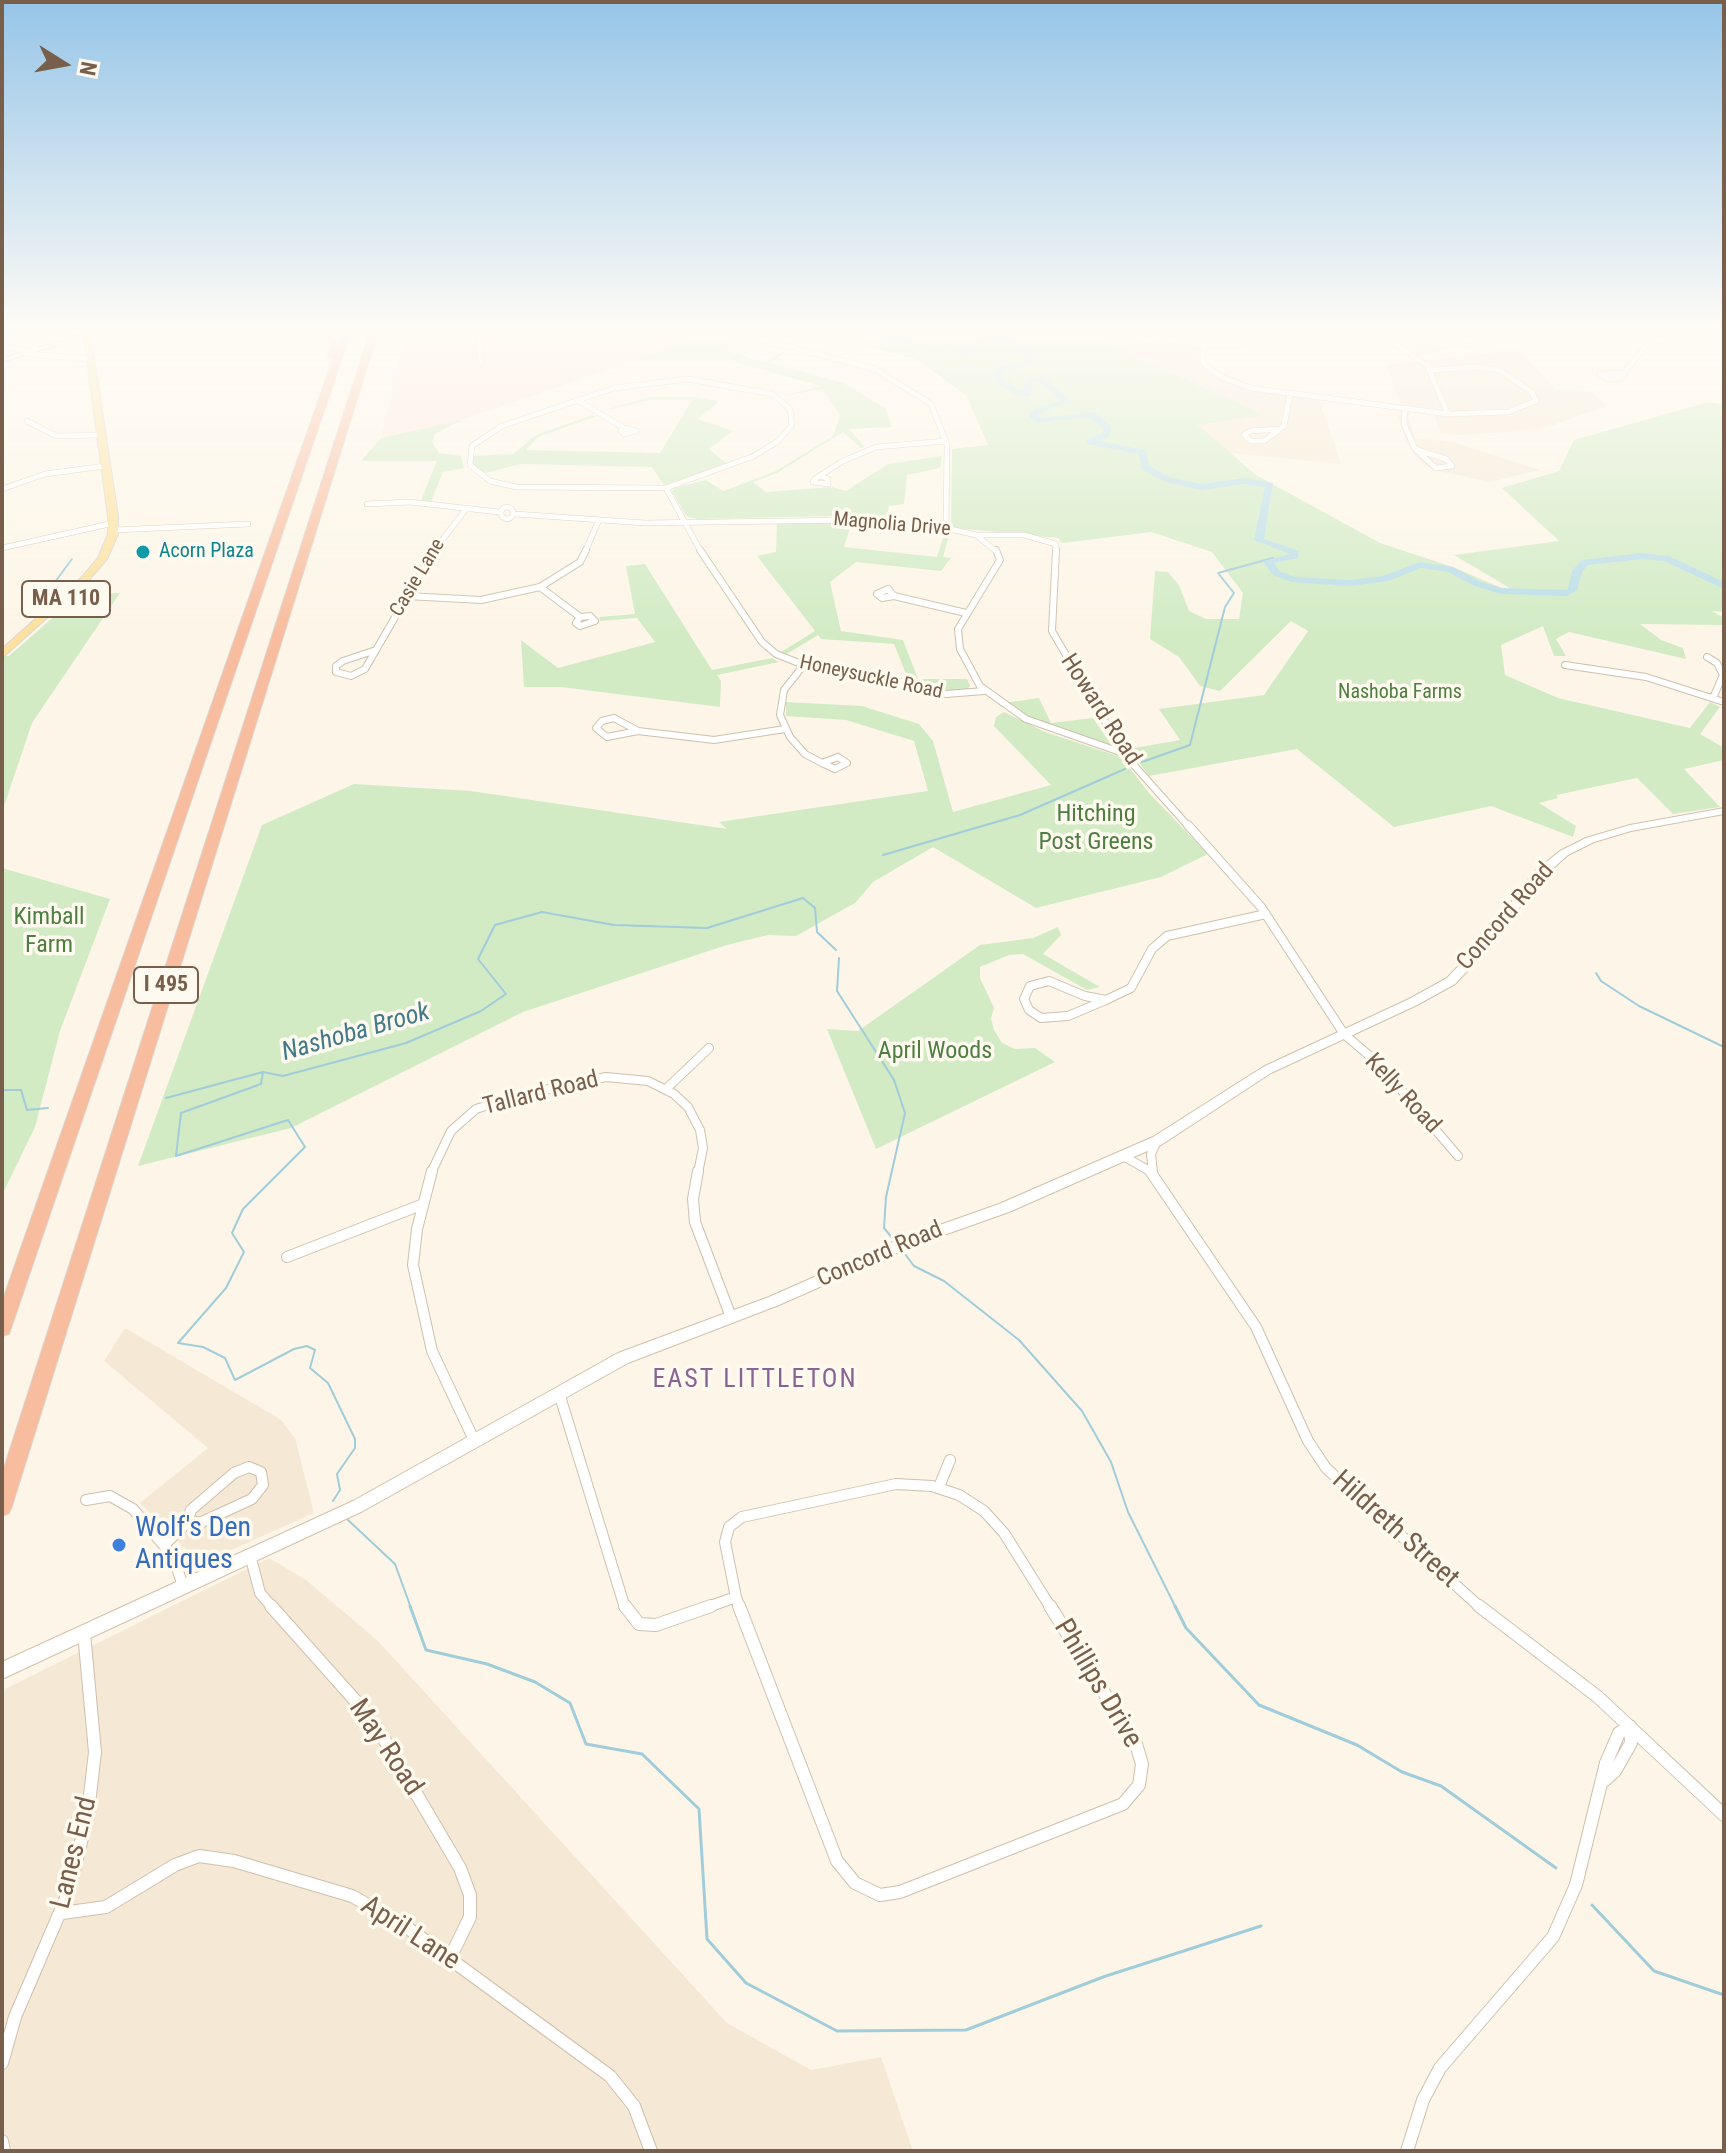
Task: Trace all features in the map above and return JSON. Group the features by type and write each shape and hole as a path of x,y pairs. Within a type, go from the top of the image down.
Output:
{"highway":[{"name":"I 495","path":"2,1328 312,432"},
{"name":"I 495","path":"2,1506 342,432"}],"main road":[{"path":"100,435 114,526"},
{"name":"MA 110","path":"2,655 90,573 106,551 114,526"},
{"name":"Concord Road","path":"2,1671 358,1506 623,1358 1125,1157 1157,1141 1267,1070 1451,981 1486,944 1538,875 1564,853 1590,840 1630,828 1724,811"}],"street":[{"path":"49,432 56,436 100,435"},
{"path":"488,432 472,446 470,465 483,477 516,487 666,488 726,468 771,446 787,432"},
{"path":"943,432 946,441 946,528"},
{"path":"1248,432 1244,435 1262,442 1275,432"},
{"path":"1408,432 1415,449 1433,467 1452,466 1446,459 1415,449"},
{"path":"820,476 852,456 876,447 946,441"},
{"path":"2,489 45,474 105,466"},
{"name":"Honeysuckle Road","path":"666,488 715,576 762,642 776,654 803,666 881,676 946,694 984,691"},
{"name":"Magnolia Drive","path":"367,504 410,502 499,512 503,518 515,514 598,522 831,519 946,528 976,535 995,548 1000,560 966,613 958,629 958,643 984,691 1036,724 1124,754"},
{"name":"Casie Lane","path":"376,650 343,661 336,666 336,672 345,676 361,673 376,650 440,539 466,509"},
{"path":"407,596 481,600 540,587 580,562 598,522"},
{"path":"2,548 114,526 248,524"},
{"name":"Howard Road","path":"976,535 1016,534 1056,544 1052,631 1124,754 1230,868 1266,914 1344,1034"},
{"path":"540,587 580,617"},
{"path":"894,596 966,613"},
{"path":"1707,657 1717,663 1723,675 1713,698"},
{"path":"1565,665 1646,677 1724,702"},
{"path":"803,666 786,687 781,700 785,729 800,750 822,763"},
{"path":"638,731 614,718 602,721 596,728 598,734 607,737 638,731 714,740 785,729"},
{"path":"1106,1000 1080,994 1049,981 1030,986 1024,999 1032,1013 1051,1019 1106,1000 1134,985 1152,949 1167,936 1266,914"},
{"name":"Kelly Road","path":"1344,1034 1379,1064 1458,1156"},
{"path":"709,1048 666,1089 688,1107 700,1130 703,1148 693,1199 695,1222 731,1317"},
{"name":"Tallard Road","path":"474,1440 438,1368 417,1296 413,1265 421,1205 429,1178 451,1131 463,1118 484,1105 606,1077 638,1079 666,1089"},
{"path":"1153,1173 1151,1154 1157,1141"},
{"name":"Hildreth Street","path":"1125,1157 1153,1173 1244,1305 1308,1441 1326,1468 1509,1632 1589,1691 1630,1726 1724,1815"},
{"path":"287,1257 421,1205"},
{"path":"559,1392 627,1613 633,1620 656,1625 736,1597"},
{"path":"939,1487 950,1460"},
{"path":"165,1544 187,1523 191,1510 234,1473 249,1467 261,1472 263,1485 252,1499 202,1522 187,1523"},
{"name":"Phillips Drive","path":"896,1484 939,1487 972,1502 999,1527 1136,1744 1142,1764 1141,1778 1133,1796 1123,1804 900,1892 880,1895 865,1890 851,1880 837,1861 736,1597 725,1542 729,1527 737,1519 896,1484"},
{"path":"86,1500 104,1495 133,1509 165,1544 179,1567 183,1586"},
{"name":"May Road","path":"250,1555 260,1593 361,1707 384,1739 460,1868 470,1895 470,1917 450,1958"},
{"name":"Lanes End","path":"2,2063 15,2017 62,1913 84,1836 95,1770 84,1633"},
{"path":"1407,2151 1423,2100 1440,2068 1553,1937 1576,1885 1591,1819 1605,1780 1615,1771 1631,1743 1630,1726"},
{"name":"April Lane","path":"62,1913 106,1907 175,1865 211,1856 352,1896 391,1917 450,1958 610,2076 634,2106 651,2151"},
{"path":"2,2141 4,2151"}],"shaded area":[{"path":"382,432 406,432 381,438"},
{"path":"1206,432 1330,432 1341,464 1230,453"},
{"path":"1403,432 1413,432 1415,438 1453,442 1540,470 1490,482 1433,470 1418,460"},
{"path":"1440,432 1501,432 1464,435"},
{"path":"125,1328 280,1419 295,1438 314,1513 200,1564 140,1503 208,1448 104,1361"},
{"path":"269,1558 306,1580 377,1640 727,2023 811,2070 881,2057 913,2151 2,2151 2,1701 5,1689"}],"green space":[{"path":"406,432 438,432 432,442 439,453 461,456 464,468 443,472 431,502 421,500 437,461 361,461 381,438"},
{"path":"543,432 551,432 538,437 526,450 660,453 672,432 731,432 709,449 727,464 664,485 652,467 520,464 482,474 474,465 472,456 513,454"},
{"path":"834,432 842,432 777,473 753,482 766,492 832,487 846,491 888,464 942,456 940,468 907,475 904,504 889,506 886,519 832,516 697,519 686,516 672,491 706,480 723,491 774,472"},
{"path":"844,432 852,432 865,447 861,448"},
{"name":"Nashoba Farms","path":"982,432 1207,432 1256,475 1380,543 1513,590 1454,555 1559,541 1502,488 1559,471 1574,440 1601,432 1724,432 1724,612 1712,611 1724,618 1724,625 1640,624 1661,640 1683,648 1686,659 1569,632 1556,639 1566,656 1554,656 1543,626 1501,645 1505,675 1558,698 1690,728 1710,702 1720,707 1700,734 1724,748 1724,760 1684,769 1720,807 1673,814 1637,778 1556,795 1558,798 1539,803 1576,826 1573,837 1491,806 1394,827 1297,749 1149,776 1129,749 1180,740 1159,709 1264,695 1308,631 1291,621 1220,691 1200,686 1179,657 1150,639 1155,571 1168,572 1179,585 1189,611 1206,619 1239,619 1243,593 1212,552 1151,532 1062,543 1058,538 955,528 951,526 952,449 988,445"},
{"path":"852,522 844,547 937,557 945,532 950,532 943,557 951,558 941,571 856,562 830,582 841,631 903,640 918,679 967,679 970,685 968,690 949,691 908,679 894,644 821,639 818,635 785,655 781,652 815,631 757,556 776,552 777,523"},
{"path":"645,564 712,670 772,658 779,662 717,675 721,681 720,707 561,687 524,687 521,640 558,668 655,642 637,618 600,621 599,617 635,614 626,566"},
{"path":"81,593 120,593 32,723 2,812 2,656 9,656"},
{"name":"Hitching Post Greens","path":"1039,698 1051,723 1093,718 1116,752 1039,727 997,704"},
{"path":"786,702 862,706 919,724 933,741 953,812 1051,785 994,726 996,717 1004,712 1045,732 1121,757 1149,793 1208,854 1161,877 1036,908 933,847 873,882 855,903 796,936 768,935 727,945 523,1012 291,1128 138,1166 262,825 354,784 471,791 727,829 719,822 928,791 914,741 846,720 786,716"},
{"name":"Kimball Farm","path":"2,868 110,899 60,1031 35,1127 2,1195"},
{"name":"April Woods","path":"1058,927 1061,935 1043,954 1100,987 1087,990 1023,954 1009,955 980,967 980,978 994,1008 991,1018 994,1030 1002,1043 1015,1049 1035,1048 1055,1062 876,1149 827,1029 858,1031 980,945 1033,938"}],"waterway":[{"path":"1107,432 1090,442 1143,452 1145,467 1168,480 1202,487 1244,481 1270,485 1259,540 1296,553 1295,556 1268,561 1276,573 1294,580 1350,583 1385,579 1420,565 1450,569 1478,584 1501,591 1567,593 1572,590 1577,571 1585,562 1641,556 1666,558 1724,586"},
{"path":"1142,762 1190,745 1225,607 1234,593 1218,573 1273,558"},
{"path":"52,586 72,559"},
{"path":"883,855 1020,815 1125,769"},
{"path":"263,1072 283,1076 406,1043 481,1011 506,994 478,959 495,925 542,912 614,925 707,928 803,898 815,908 817,932 836,950"},
{"path":"839,958 837,991 894,1080 905,1113 886,1197 884,1228 893,1239"},
{"path":"1596,973 1601,981 1639,1006 1724,1047"},
{"name":"Nashoba Brook","path":"166,1098 263,1072"},
{"path":"263,1072 261,1084 181,1113 176,1156 288,1120 305,1147 243,1209 232,1233 244,1252 226,1288 178,1343 203,1347 225,1358 235,1380 294,1349 307,1346 315,1350 310,1368 328,1383 355,1439 355,1448 337,1474 340,1490 333,1501"},
{"name":"Nashoba Brook","path":"2,1090 21,1090 27,1110 48,1108"},
{"path":"905,1254 914,1266 944,1281 1019,1340 1082,1411 1111,1462 1128,1512 1186,1628 1259,1705 1357,1745 1402,1772 1441,1786 1556,1868"},
{"path":"348,1520 395,1564 411,1608"},
{"path":"410,1606 426,1650 487,1664 535,1682 570,1703 586,1744 642,1754 699,1809 707,1939 746,1983 837,2031 966,2030 1103,1977 1261,1926"},
{"path":"1592,1905 1654,1971 1724,1995"}],"place":[{"name":"Acorn Plaza","path":"143,552"},
{"name":"Wolf's Den Antiques","path":"119,1545"}],"district":[{"name":"EAST LITTLETON","path":"755,1380"}]}
